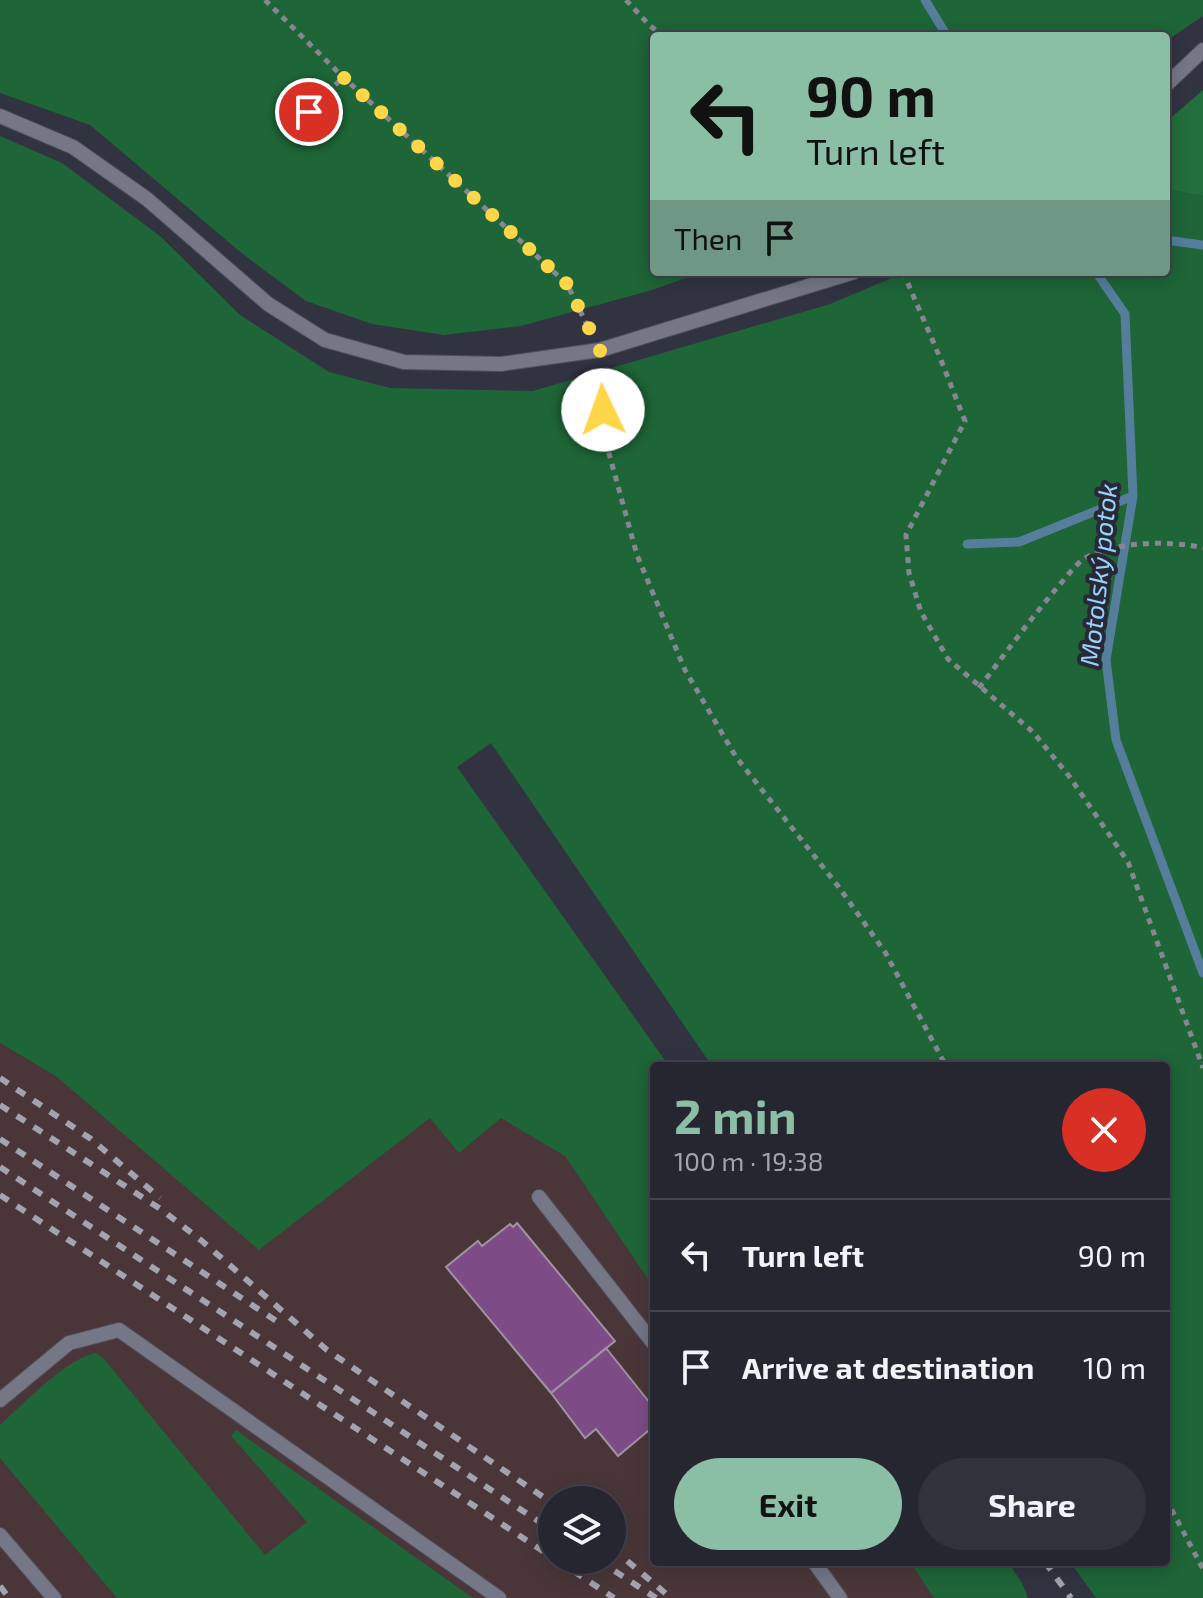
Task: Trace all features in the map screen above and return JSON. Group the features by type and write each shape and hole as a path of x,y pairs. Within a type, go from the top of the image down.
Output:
{"lane":[{"path":"1170,81 1203,50"},
{"path":"0,116 73,147 147,199 268,304 325,340 404,362 501,364 600,350 841,276"},
{"path":"539,1197 650,1339"},
{"path":"0,1400 69,1343 119,1330 499,1598"},
{"path":"0,1535 54,1598"},
{"path":"817,1566 840,1598"}],"path":[{"path":"265,0 343,77 567,284 600,350 605,439 637,555 685,670 736,757 838,886 885,952 944,1062"},
{"path":"626,0 659,32"},
{"path":"287,108 309,112 343,77"},
{"path":"905,276 965,421 906,535 909,573 921,612 948,659 1033,732 1069,776 1128,862 1203,1068"},
{"path":"979,688 1081,561 1102,550 1143,545 1203,548"},
{"path":"1170,1507 1203,1569"}],"shaded area":[{"path":"593,992 650,1080 650,1566 974,1566 996,1598 0,1598 0,1043 57,1077"}],"green space":[{"path":"0,0 1203,0 1203,16 1170,38 1170,32 650,32 650,276 692,276 521,326 444,335 372,324 306,301 244,255 90,125 0,93"},
{"path":"1203,90 1203,196 1170,190 1170,119"},
{"path":"0,136 62,163 160,236 240,315 329,372 390,388 533,391 830,304 896,276 1170,276 1170,190 1203,196 1203,1598 1096,1598 1073,1566 1170,1566 1170,1062 709,1062 491,743 457,767 666,1062 650,1062 650,1282 565,1156 501,1118 459,1153 430,1118 259,1250 57,1077 0,1043"},
{"path":"96,1353 265,1555 307,1522 231,1436 236,1430 473,1598 117,1598 0,1458 0,1425 59,1372"},
{"path":"913,1566 1011,1566 1028,1598 934,1598"}],"building":[{"path":"517,1223 615,1341 551,1393 446,1267 478,1241 482,1246 510,1224 513,1227"},
{"path":"606,1348 650,1403 650,1429 618,1456 596,1429 585,1438 551,1393"}],"waterway":[{"name":"Motolský potok","path":"925,0 945,32"},
{"path":"1170,241 1203,245"},
{"name":"Motolský potok","path":"1099,276 1125,314 1133,496 1106,660 1116,740 1203,973"},
{"path":"967,544 1019,542 1133,496"}],"railway":[{"path":"0,1078 91,1139 160,1198"},
{"path":"0,1105 162,1210 327,1350 538,1493"},
{"path":"0,1139 284,1326"},
{"path":"0,1167 538,1521"},
{"path":"0,1195 538,1548"},
{"path":"626,1560 671,1598"},
{"path":"1048,1566 1071,1598"},
{"path":"578,1574 614,1598"},
{"path":"619,1574 656,1598"},
{"path":"0,1586 9,1598"}],"route":[{"path":"309,112 343,77 567,284 600,350 603,410"}]}
